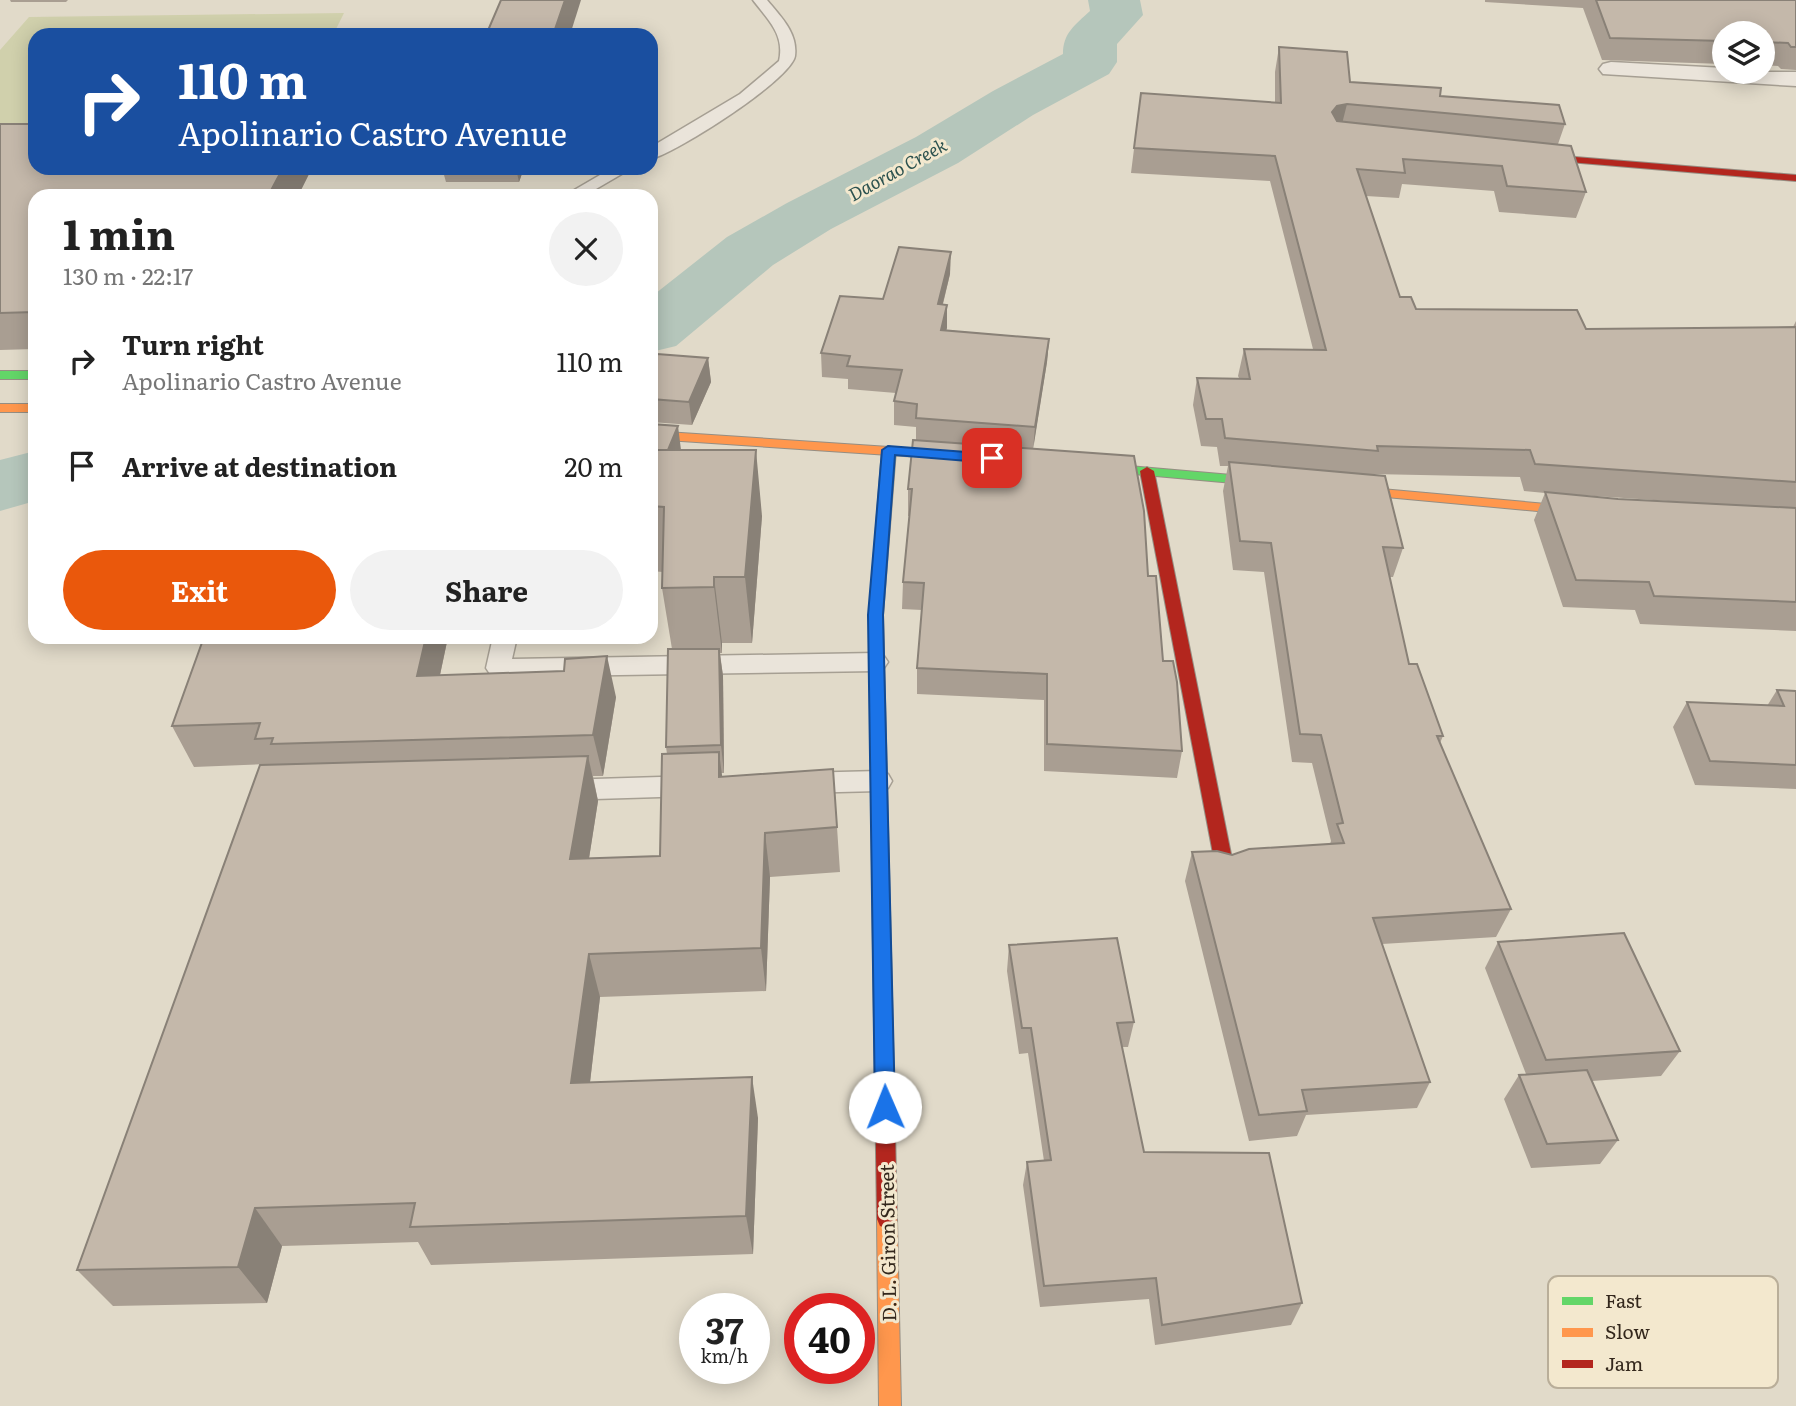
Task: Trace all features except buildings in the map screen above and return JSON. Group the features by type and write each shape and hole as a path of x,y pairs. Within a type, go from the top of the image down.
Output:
{"street":[{"path":"1611,69 1796,79"},
{"path":"1513,155 1796,178"},
{"path":"0,375 28,375"},
{"path":"0,408 28,408"},
{"path":"658,435 984,458"},
{"name":"D. L. Giron Street","path":"888,450 876,615 876,662 890,1406"},
{"path":"1066,464 1298,485"},
{"path":"1147,471 1224,864"},
{"path":"1326,488 1606,513"}],"lane":[{"path":"658,149 771,79 786,62 789,43 777,21 760,0"},
{"path":"585,189 611,175"},
{"path":"503,644 498,668 876,662"},
{"path":"777,784 879,781"},
{"path":"539,790 721,786"}],"green space":[{"path":"344,13 336,28 28,28 28,138 0,138 0,50 29,17"}],"waterway":[{"name":"Daorao Creek","path":"658,325 750,251 809,216 937,150 1013,103 1090,62 1090,40 1117,15 1114,0"},
{"name":"Daorao Creek","path":"0,486 28,477"}],"traffic: fast":[{"path":"0,375 28,375"},
{"path":"882,951 876,615 889,450"},
{"path":"1083,466 1278,483"}],"traffic: slow":[{"path":"0,408 28,408"},
{"path":"658,435 964,456"},
{"path":"1337,489 1591,512"},
{"path":"887,1219 890,1406"}],"traffic: jam":[{"path":"1526,156 1796,178"},
{"path":"1147,471 1224,864"},
{"path":"882,951 887,1219"}],"route":[{"path":"885,1107 876,615 888,450 992,458"}]}
